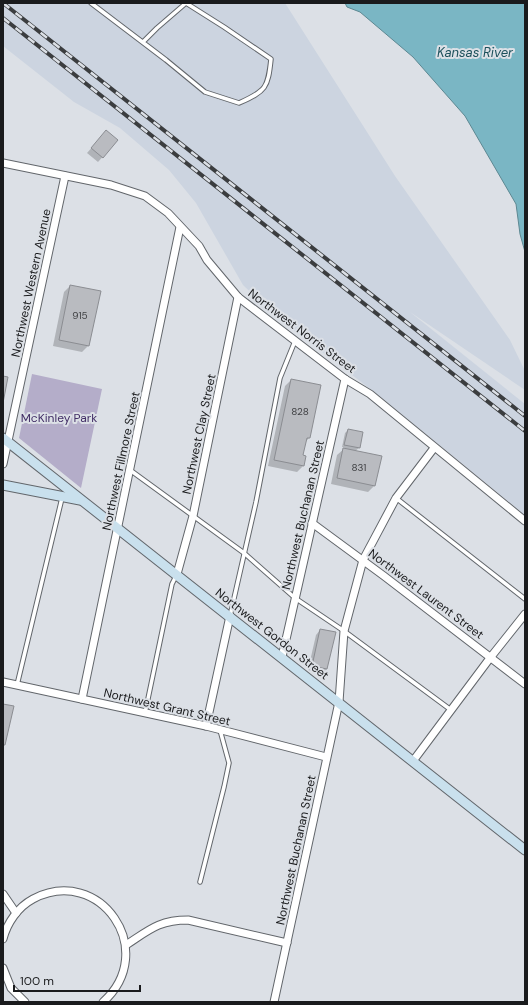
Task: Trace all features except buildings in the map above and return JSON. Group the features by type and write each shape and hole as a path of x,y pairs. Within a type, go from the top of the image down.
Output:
{"main road":[{"name":"Northwest Gordon Street","path":"6,440 525,850"},
{"path":"3,485 82,501"}],"street":[{"path":"3,163 65,176"},
{"name":"Northwest Norris Street","path":"65,176 111,185 145,196 168,213 199,246 206,260 238,297 346,379 370,394 434,448 525,521"},
{"name":"Northwest Western Avenue","path":"3,464 6,440 65,176"},
{"name":"Northwest Fillmore Street","path":"82,699 119,528 180,227"},
{"name":"Northwest Clay Street","path":"177,574 193,516 238,297"},
{"name":"Northwest Buchanan Street","path":"282,657 346,379"},
{"name":"Northwest Buchanan Street","path":"274,1002 339,702 344,631 363,560 396,498 434,448"},
{"name":"Northwest Laurent Street","path":"312,523 363,560 525,684"},
{"path":"413,761 525,614"},
{"path":"206,726 230,616"},
{"name":"Northwest Grant Street","path":"3,682 206,726 326,757"},
{"path":"3,939 9,922 16,913 29,901 46,893 63,891 82,894 93,898 111,913 118,923 126,945 126,957 121,978 116,988 103,1002"},
{"path":"3,894 16,913"},
{"path":"126,945 163,922 174,920 188,920 287,943"},
{"path":"3,971 12,988 25,1002"}],"lane":[{"path":"91,3 206,92 239,103 258,95 269,80 271,59 224,26 186,3 143,42"},
{"path":"230,616 280,378 296,340"},
{"path":"130,470 244,553 295,598 344,631 452,710"},
{"path":"17,685 62,497"},
{"path":"396,498 525,599"},
{"path":"146,713 172,584 177,574"},
{"path":"200,882 224,788 228,763 220,730"}],"shaded area":[{"path":"3,3 285,3 395,176 510,340 525,371 525,390 410,312 525,404 525,515 382,398 274,315 243,285 196,203 169,170 120,128 74,102 3,46"}],"green space":[{"name":"McKinley Park","path":"32,374 102,389 81,488 19,438"}],"water":[{"name":"Kansas River","path":"345,3 525,3 525,252 520,234 516,204 465,116 413,57 360,12 347,7"}],"railway":[{"path":"3,3 525,416"},
{"path":"3,18 525,431"}]}
